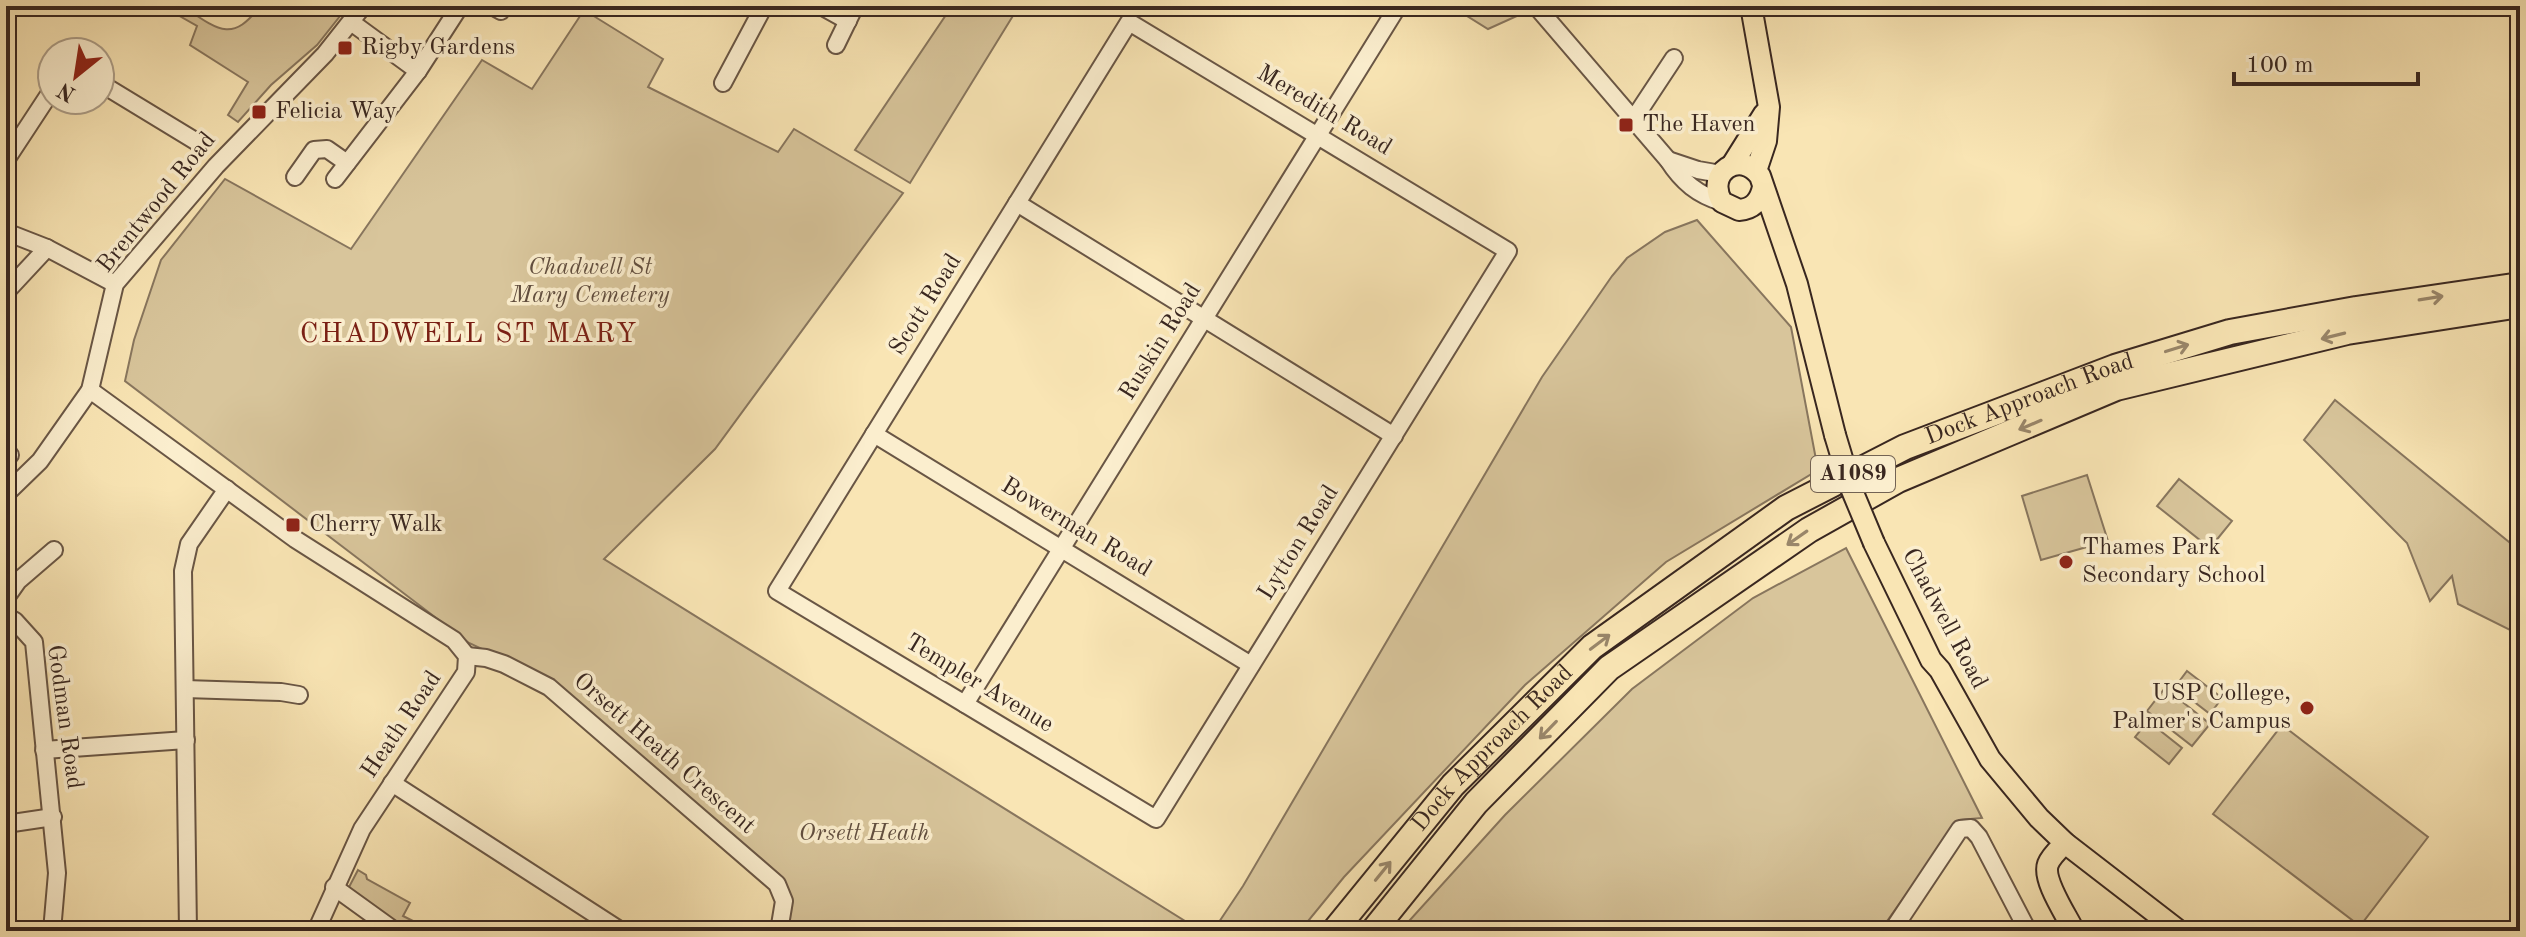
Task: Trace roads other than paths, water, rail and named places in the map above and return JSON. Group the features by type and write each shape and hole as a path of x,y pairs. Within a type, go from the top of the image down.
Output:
{"highway":[{"name":"Dock Approach Road","path":"1334,931 1453,785 1592,647 1786,508 1905,447 2115,367 2230,332 2356,309 2520,285"},
{"name":"Dock Approach Road","path":"1373,931 1476,803 1609,668 1809,530 1898,480 2116,388 2347,332 2520,305"}],"main road":[{"path":"1751,6 1769,107 1766,141 1758,202 1745,209 1732,209 1722,202 1717,188 1769,107"},
{"path":"1727,170 1746,165 1760,179"},
{"name":"Chadwell Road","path":"1760,179 1787,253 1851,488 1925,650 1940,670 1990,759 2031,809 2065,843 2179,931"},
{"name":"Chadwell Road","path":"1745,209 1764,223 1787,253"},
{"path":"2065,843 2051,859 2047,871 2074,931"}],"street":[{"name":"Brentwood Road","path":"6,494 40,461 90,390 115,284 216,166 325,54 363,6"},
{"path":"335,179 418,71 460,6"},
{"path":"723,83 764,6"},
{"path":"821,6 851,13 836,45"},
{"name":"Ruskin Road","path":"965,704 1398,6"},
{"path":"1536,6 1668,160 1679,177 1706,197 1722,202"},
{"path":"351,22 418,71"},
{"name":"Scott Road","path":"777,591 1129,22 1146,32"},
{"name":"Meredith Road","path":"1146,32 1508,251 1483,292"},
{"path":"1632,118 1674,67"},
{"path":"116,93 198,143"},
{"path":"6,160 36,114"},
{"path":"295,177 314,150 327,149 347,163"},
{"path":"1668,160 1698,170 1727,170"},
{"path":"1017,203 1394,436"},
{"path":"6,232 47,248 115,284"},
{"path":"6,292 47,248"},
{"name":"Lytton Road","path":"1156,819 1483,292"},
{"name":"Heath Road","path":"90,390 295,539 454,640 467,656 466,672 362,829 316,931"},
{"name":"Bowerman Road","path":"874,434 1251,665"},
{"path":"188,931 183,571 189,544 227,489"},
{"path":"6,598 18,581 54,550"},
{"name":"Templer Avenue","path":"777,591 1156,819"},
{"name":"Godman Road","path":"6,616 15,621 34,642 57,873 52,931"},
{"name":"Orsett Heath Crescent","path":"467,656 504,664 549,687 777,884 784,901 779,931"},
{"path":"185,689 280,699 299,695"},
{"path":"44,750 186,740"},
{"path":"392,783 621,931"},
{"path":"6,824 53,817"},
{"path":"1892,931 1960,829 1971,828 1979,837 2028,931"},
{"path":"334,887 395,931"}],"place":[{"name":"Rigby Gardens","path":"345,48"},
{"name":"Felicia Way","path":"259,112"},
{"name":"The Haven","path":"1626,125"},
{"name":"Cherry Walk","path":"293,525"},
{"name":"Thames Park Secondary School","path":"2066,562"},
{"name":"USP College, Palmer's Campus","path":"2307,708"}],"district":[{"name":"CHADWELL ST MARY","path":"469,335"}],"park label":[{"name":"Chadwell St Mary Cemetery","path":"590,282"},
{"name":"Orsett Heath","path":"864,834"}]}
